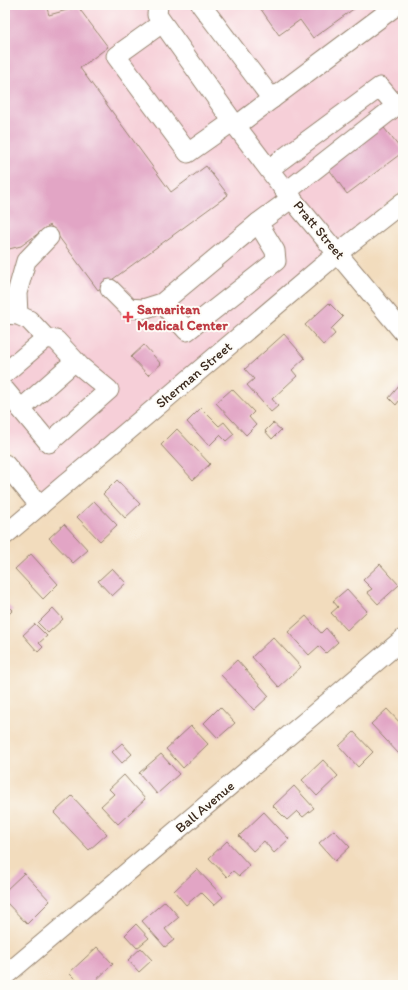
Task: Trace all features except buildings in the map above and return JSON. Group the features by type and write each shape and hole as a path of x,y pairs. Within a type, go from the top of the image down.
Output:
{"street":[{"path":"158,5 157,15 162,23 116,56 188,154 272,99 398,10"},
{"path":"200,5 272,99"},
{"name":"Pratt Street","path":"162,23 234,124 289,195 403,332"},
{"path":"110,289 129,308 143,309 162,303 396,106 380,87 269,169"},
{"name":"Sherman Street","path":"5,535 338,254 403,202"},
{"path":"162,303 187,331 276,261 275,251 258,223"},
{"path":"5,390 49,443 109,390 75,360 56,340 46,338 29,320 11,314 26,261 49,237"},
{"path":"5,373 46,338"},
{"path":"21,409 75,360"},
{"path":"5,464 40,506"},
{"name":"Ball Avenue","path":"9,977 403,639"}],"shaded area":[{"name":"Samaritan Medical Center","path":"5,5 403,5 403,190 43,491 5,444"}],"place":[{"name":"Samaritan Medical Center","path":"128,317"}]}
